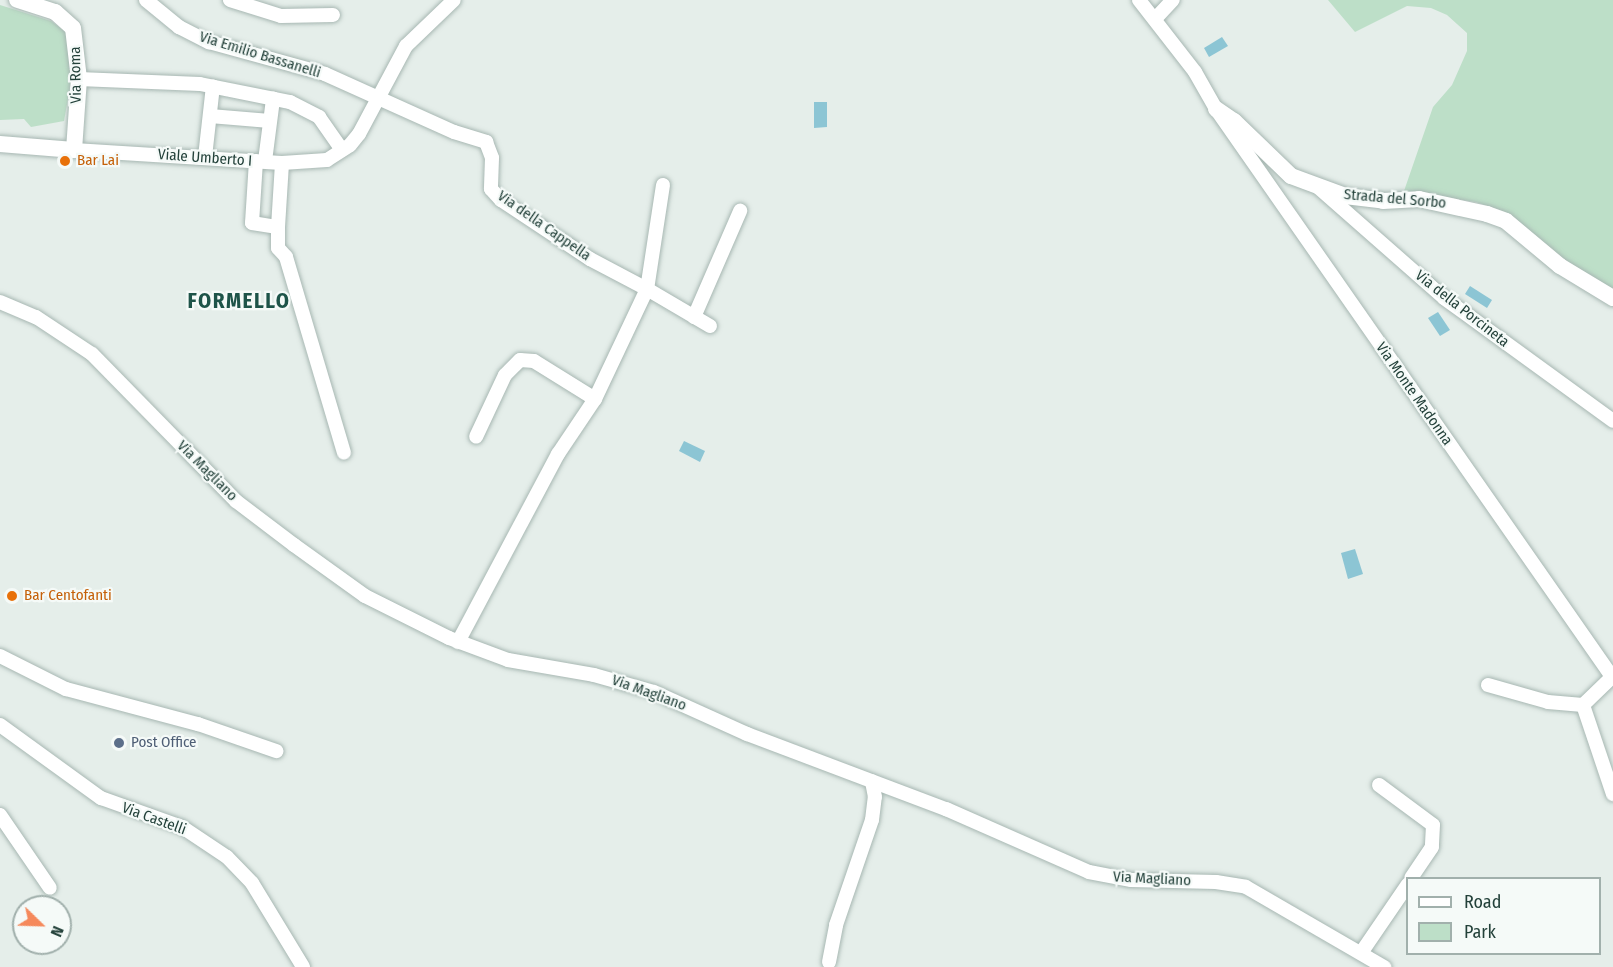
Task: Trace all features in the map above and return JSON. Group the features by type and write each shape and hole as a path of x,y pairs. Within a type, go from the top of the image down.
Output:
{"street":[{"name":"Via Roma","path":"17,0 55,12 68,21 75,35 79,79 74,150"},
{"name":"Via Emilio Bassanelli","path":"146,0 179,27 208,42 305,67 380,98"},
{"path":"230,0 281,16 333,15"},
{"name":"Viale Umberto I","path":"0,144 282,163 316,163 342,150 359,134 406,46 454,0"},
{"name":"Via Monte Madonna","path":"1138,0 1195,72 1215,110 1613,678"},
{"path":"1155,19 1173,0"},
{"path":"79,79 213,86 297,105 319,117 342,150"},
{"path":"205,157 213,86"},
{"name":"Via della Cappella","path":"380,98 486,142 492,159 490,185 495,194 590,259 710,326"},
{"path":"273,99 252,223 278,227"},
{"name":"Strada del Sorbo","path":"1215,110 1234,121 1291,177 1319,188 1362,199 1444,203 1487,214 1506,222 1560,266 1613,298"},
{"path":"210,116 270,121"},
{"path":"282,163 278,248 286,257 344,453"},
{"path":"458,642 558,454 595,399 647,289 663,185"},
{"name":"Via della Porcineta","path":"1319,188 1444,298 1613,421"},
{"path":"694,317 740,211"},
{"name":"Via Magliano","path":"0,302 36,317 92,354 236,501 294,545 365,596 458,642 508,660 580,672 643,688 760,740 872,781 1095,874 1131,880 1216,882 1246,888 1363,959 1384,967"},
{"path":"476,437 505,375 520,360 539,364 595,399"},
{"path":"0,656 66,689 97,700 198,724 276,751"},
{"path":"1488,685 1548,702 1583,705 1613,678"},
{"path":"1583,705 1613,794"},
{"name":"Via Castelli","path":"0,725 97,795 182,827 227,857 252,883 303,967"},
{"path":"829,962 836,925 872,820 872,781"},
{"path":"1379,785 1433,825 1432,847 1412,877"},
{"path":"0,815 50,888"},
{"path":"1363,959 1406,886"}],"green space":[{"path":"1328,0 1613,0 1613,289 1574,267 1507,213 1476,202 1404,191 1433,107 1452,85 1467,51 1467,33 1447,15 1431,8 1407,6 1355,32"},
{"path":"0,5 51,21 67,33 73,71 64,121 31,127 24,119 0,120"}],"water":[{"path":"1222,37 1228,46 1209,57 1204,48"},
{"path":"814,102 827,102 827,127 814,128"},
{"path":"1470,286 1492,300 1487,308 1465,294"},
{"path":"1438,312 1450,330 1440,336 1428,318"},
{"path":"684,441 705,451 700,462 679,451"},
{"path":"1355,549 1363,574 1348,579 1341,553"}],"place":[{"name":"Bar Lai","path":"65,161"},
{"name":"Bar Centofanti","path":"12,596"},
{"name":"Post Office","path":"119,743"}],"district":[{"name":"FORMELLO","path":"239,301"}]}
